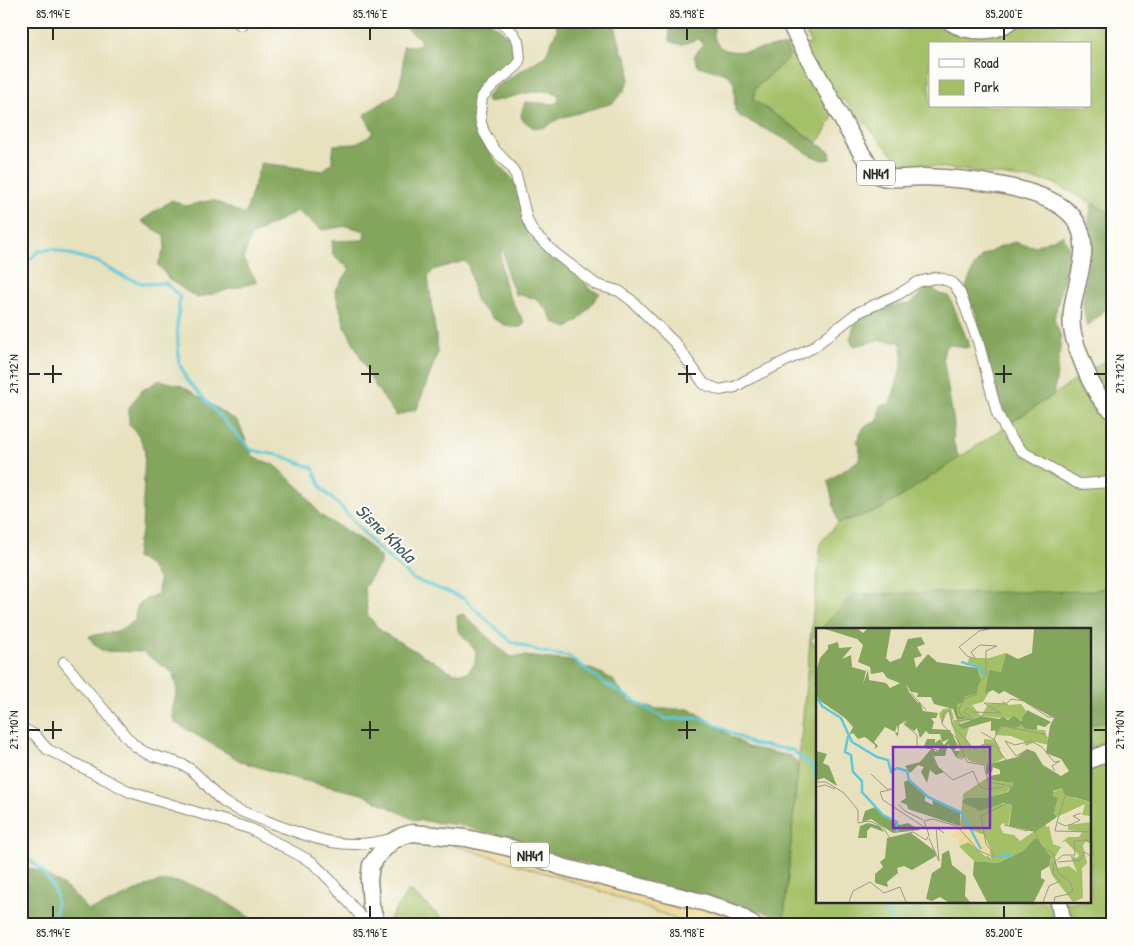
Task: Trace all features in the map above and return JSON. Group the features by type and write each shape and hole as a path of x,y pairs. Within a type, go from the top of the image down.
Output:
{"highway":[{"name":"NH41","path":"789,21 855,143 878,175 887,178 933,177 988,183 1017,189 1063,206 1074,218 1080,231 1083,245 1083,262 1073,303 1072,328 1096,392 1113,411"},
{"path":"949,21 966,28 979,30 996,30 1010,21"},
{"path":"1092,759 1113,750"},
{"name":"NH41","path":"377,925 371,905 369,880 371,865 382,850 402,836 412,833 466,838 511,848 562,866 682,899 706,903 739,915 753,925"},
{"path":"1059,904 1063,925"}],"street":[{"path":"500,21 513,33 518,41 520,58 517,66 492,85 482,97 481,123 494,149 511,166 516,175 527,219 533,232 556,254 597,285 619,291 631,300 675,343 704,384 720,390 735,388 745,380 812,348 858,313 899,294 918,282 935,278 942,279 953,284 960,292 978,341 997,413 1010,437 1023,452 1081,484 1113,482"},
{"path":"64,662 138,748 154,757 186,766 195,772 212,792 225,803 253,817 322,841 360,845 402,836"},
{"path":"21,728 35,735 47,749 118,787 251,829 312,862 331,881 368,925"},
{"path":"251,829 248,822 253,817"}],"green space":[{"path":"415,21 489,21 512,38 516,55 513,64 485,79 479,84 474,93 475,122 489,152 516,186 527,235 584,279 589,289 600,293 580,319 568,328 554,323 547,310 535,298 515,294 507,273 504,252 501,250 502,272 506,289 525,323 521,327 509,327 492,318 476,302 468,264 464,261 433,270 428,277 438,352 417,409 396,416 374,384 345,326 335,291 350,269 333,255 332,241 364,240 365,231 347,226 322,230 297,211 251,236 243,259 257,282 197,298 170,280 158,265 165,247 164,235 141,221 172,200 185,206 213,200 245,215 261,163 323,171 332,162 334,145 355,144 374,133 364,115 397,93 403,71 403,46 420,46 420,39 407,29"},
{"path":"556,21 614,21 622,52 626,56 629,67 629,79 624,91 613,103 560,118 545,127 532,127 522,119 521,115 525,102 554,104 559,101 558,94 541,91 532,92 487,102 486,97 495,87 545,56 557,30"},
{"path":"675,21 715,21 714,34 716,42 721,48 729,51 747,51 785,46 789,55 785,61 755,88 753,100 830,152 831,159 823,160 812,156 789,141 739,116 735,111 734,83 731,78 726,74 698,66 694,56 703,45 700,39 682,44 670,41 669,26"},
{"path":"800,21 949,21 953,24 1010,21 1113,21 1113,214 1051,182 901,164 843,99 818,143 753,100 755,89 785,61 788,55 785,46 811,44"},
{"path":"1092,203 1113,214 1113,302 1087,327 1083,304"},
{"path":"1063,235 1068,245 1068,259 1054,319 1061,337 1053,395 1009,424 995,387 977,316 965,290 974,267 982,256 1015,242 1035,246"},
{"path":"933,288 939,294 949,296 970,347 964,348 949,344 945,348 943,358 954,424 953,441 959,458 882,509 838,523 828,481 859,460 860,447 857,441 864,427 878,421 880,405 890,404 903,356 900,342 879,340 854,346 850,340 854,326 861,317 887,306 910,304 926,289"},
{"path":"1113,355 1113,585 1094,591 832,628 816,628 816,634 810,641 821,542 838,523 882,509"},
{"path":"160,380 182,386 238,422 253,457 274,465 303,491 320,515 366,543 380,557 380,564 364,588 368,616 382,632 454,673 467,673 475,663 476,651 458,630 457,616 463,614 511,657 524,656 569,661 603,674 613,680 629,701 656,709 691,709 747,747 791,756 798,765 784,918 622,875 460,825 415,820 362,794 297,779 242,762 174,722 172,711 177,690 173,673 143,652 102,651 89,636 117,631 135,621 140,602 158,594 159,580 150,566 136,558 138,541 142,532 145,449 139,436 129,424 129,408 141,391"},
{"path":"1113,585 1113,719 1092,725 1092,628 822,628 853,594 1094,591"},
{"path":"810,641 816,644 816,904 1092,904 1092,725 1113,719 1113,925 798,925 784,918"},
{"path":"21,865 58,882 74,895 87,910 104,905 152,884 166,881 180,882 208,892 260,924 268,925 21,925"},
{"path":"409,890 450,925 385,925"}],"sand":[{"path":"460,825 622,875 784,918 798,925 694,925 578,883 453,845"}],"waterway":[{"name":"Sisne Khola","path":"21,267 39,251 52,249 98,262 124,277 145,284 166,283 180,297 177,325 179,363 187,380 251,450 282,456 313,468 322,489 342,508 375,546 413,579 463,598 510,641 538,651 569,657 606,684 666,719 703,718 752,744 792,750 813,767 816,777"},
{"path":"21,854 43,872 54,890 56,904 52,925"},
{"name":"Sisne Khola","path":"881,904 894,925"}]}
